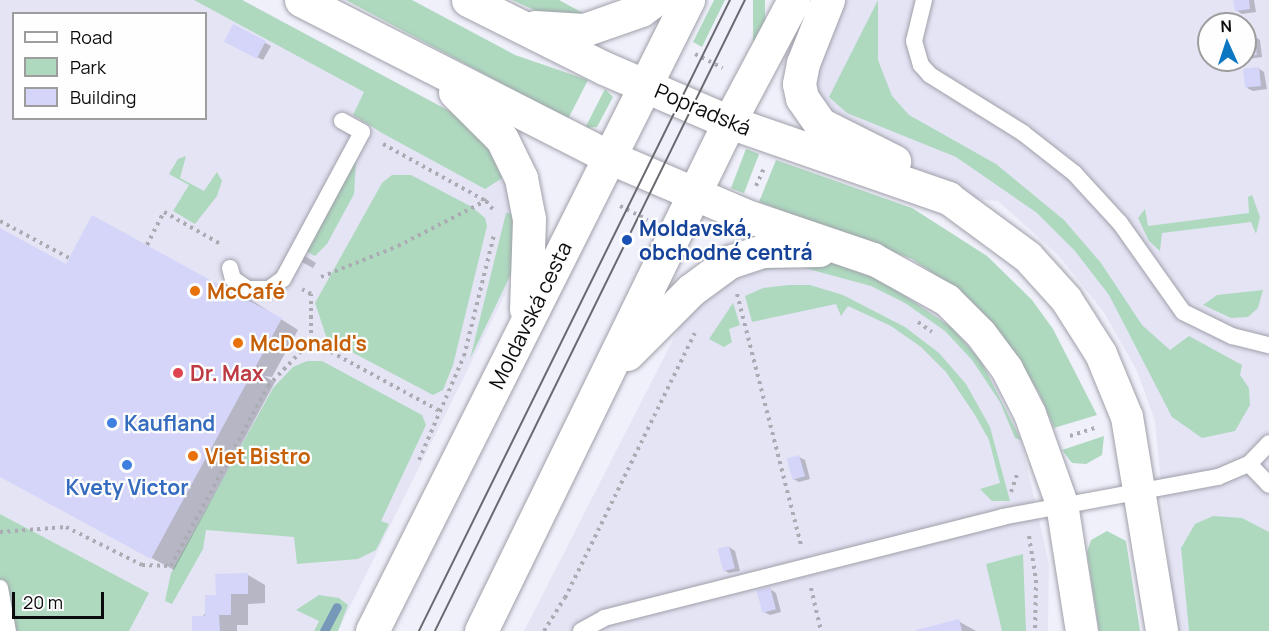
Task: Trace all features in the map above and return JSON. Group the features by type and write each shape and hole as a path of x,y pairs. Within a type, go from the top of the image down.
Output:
{"street":[{"path":"302,0 609,157 694,195 873,259 947,300 981,334 1006,369 1043,445 1062,504 1082,631"},
{"name":"Popradská","path":"468,0 508,22 729,122 948,198"},
{"path":"508,22 544,29 584,30 642,10 655,0"},
{"name":"Moldavská cesta","path":"372,631 688,0"},
{"path":"481,631 729,122 794,0"},
{"path":"828,0 800,75 800,91 809,111 827,129 905,167 1011,242 1066,299 1101,354 1127,417 1141,491 1162,631"},
{"path":"433,69 502,139 521,178 529,219 525,325"},
{"path":"604,380 691,290 729,262 763,251 787,249 873,259"}],"lane":[{"path":"924,0 914,41 921,65 930,75 1041,145 1087,186 1120,223 1183,312 1232,336 1269,345"},
{"path":"230,268 233,279 248,289 262,291 283,279 362,132 342,121"},
{"path":"581,631 604,618 1017,514 1218,477 1249,464 1269,443"},
{"path":"1249,464 1269,485"},
{"path":"0,588 8,631"}],"path":[{"path":"664,45 702,57 748,85"},
{"path":"382,143 486,201 498,223 464,356 417,465"},
{"path":"591,192 676,232"},
{"path":"321,277 398,246 486,201"},
{"path":"147,245 164,212 191,228"},
{"path":"0,221 36,238 69,258"},
{"path":"735,285 821,631"},
{"path":"915,320 939,339"},
{"path":"544,631 566,598 699,326"},
{"path":"0,532 66,527 142,565 171,566 268,386 310,341 441,411"},
{"path":"1043,445 1127,417"},
{"path":"1017,471 1017,482 1011,491 1019,525 1029,533 1035,564 1035,631"}],"shaded area":[{"path":"0,0 243,0 451,112 492,148 517,214 506,292 338,631 129,631 149,593 0,514"},
{"path":"828,0 1269,0 1269,631 1175,631 1155,421 1137,371 1103,311 1058,255 998,201 948,198 820,124 807,49"},
{"path":"747,265 843,265 881,280 932,311 969,345 997,387 1021,440 1049,564 1048,631 524,631 679,328 695,304"}],"green space":[{"path":"194,0 242,0 451,112 480,134 507,175 485,189 382,133 353,115 364,92"},
{"path":"346,0 412,0 515,55 588,80 568,119"},
{"path":"512,0 559,0 592,18 552,18"},
{"path":"714,0 725,0 702,47 693,42"},
{"path":"753,0 765,0 765,64 753,64"},
{"path":"878,0 878,60 892,96 909,115 996,164 1064,220 1101,263 1142,325 1170,350 1189,336 1242,365 1240,375 1249,388 1250,405 1235,431 1202,438 1172,417 1109,295 1075,251 1037,213 956,157 847,113 829,97"},
{"path":"605,89 613,97 597,127 585,128"},
{"path":"746,149 759,154 744,193 731,188"},
{"path":"186,156 180,178 204,191 217,172 222,181 217,196 195,224 173,211 189,185 169,174 178,159"},
{"path":"356,160 354,194 327,244 315,256 306,251"},
{"path":"776,160 912,208 987,256 1032,300 1053,329 1097,415 1054,428 1039,393 1006,341 955,288 912,259 759,202"},
{"path":"392,175 411,175 472,207 485,218 487,226 453,365 443,390 433,395 327,339 315,303 382,183"},
{"path":"1252,195 1260,217 1256,234 1251,222 1162,233 1160,251 1149,241 1138,218 1145,209 1148,226 1249,213 1248,197"},
{"path":"506,213 517,214 511,274 470,359"},
{"path":"817,258 881,280 951,327 981,361 1021,440 1015,438 1000,402 972,360 945,331 905,303 871,286 801,267 744,271"},
{"path":"810,285 843,295 905,327 939,353 966,384 990,427 1010,501 992,501 980,489 1000,483 989,440 946,372 921,347 891,326 848,306 841,316 836,304 752,322 745,296 763,288"},
{"path":"1263,290 1258,308 1248,317 1231,318 1203,305 1217,295"},
{"path":"733,303 740,325 729,329 732,342 724,347 709,339"},
{"path":"307,361 322,361 422,415 426,425 381,521 389,524 376,550 358,559 297,564 294,537 206,530 203,549 172,604 165,601 171,573 273,388 293,367"},
{"path":"1104,436 1102,455 1086,464 1072,463 1062,450"},
{"path":"0,514 149,593 129,631 0,631"},
{"path":"1213,516 1242,518 1269,532 1269,631 1189,631 1181,548 1195,524"},
{"path":"1107,531 1126,541 1140,631 1099,631 1087,552 1091,540"},
{"path":"1023,554 1026,631 1002,631 986,564"},
{"path":"319,595 339,598 348,605 338,631 314,631 319,621 296,610"}],"building":[{"path":"1233,0 1249,0 1250,9 1235,11"},
{"path":"233,24 266,41 257,59 224,42"},
{"path":"1259,67 1261,86 1245,88 1243,72 1257,72"},
{"name":"Kaufland","path":"92,215 223,287 225,283 238,290 236,294 282,318 151,559 0,477 0,228 66,264"},
{"path":"799,455 805,476 793,480 787,459"},
{"path":"729,546 735,568 723,571 717,549"},
{"path":"248,573 248,594 231,594 231,615 219,615 220,631 192,631 192,616 205,616 205,595 216,595 215,574"},
{"path":"770,587 776,609 762,613 756,591"},
{"path":"959,619 962,631 916,631 916,630"}],"waterway":[{"path":"324,631 337,607"}],"tram line":[{"path":"419,631 730,0"},
{"path":"435,631 745,0"}],"place":[{"name":"Moldavská, obchodné centrá","path":"627,240"},
{"name":"McCafé","path":"195,291"},
{"name":"McDonald's","path":"238,343"},
{"name":"Dr. Max","path":"178,373"},
{"name":"Kaufland","path":"112,423"},
{"name":"Viet Bistro","path":"193,456"},
{"name":"Kvety Victor","path":"127,465"}]}
